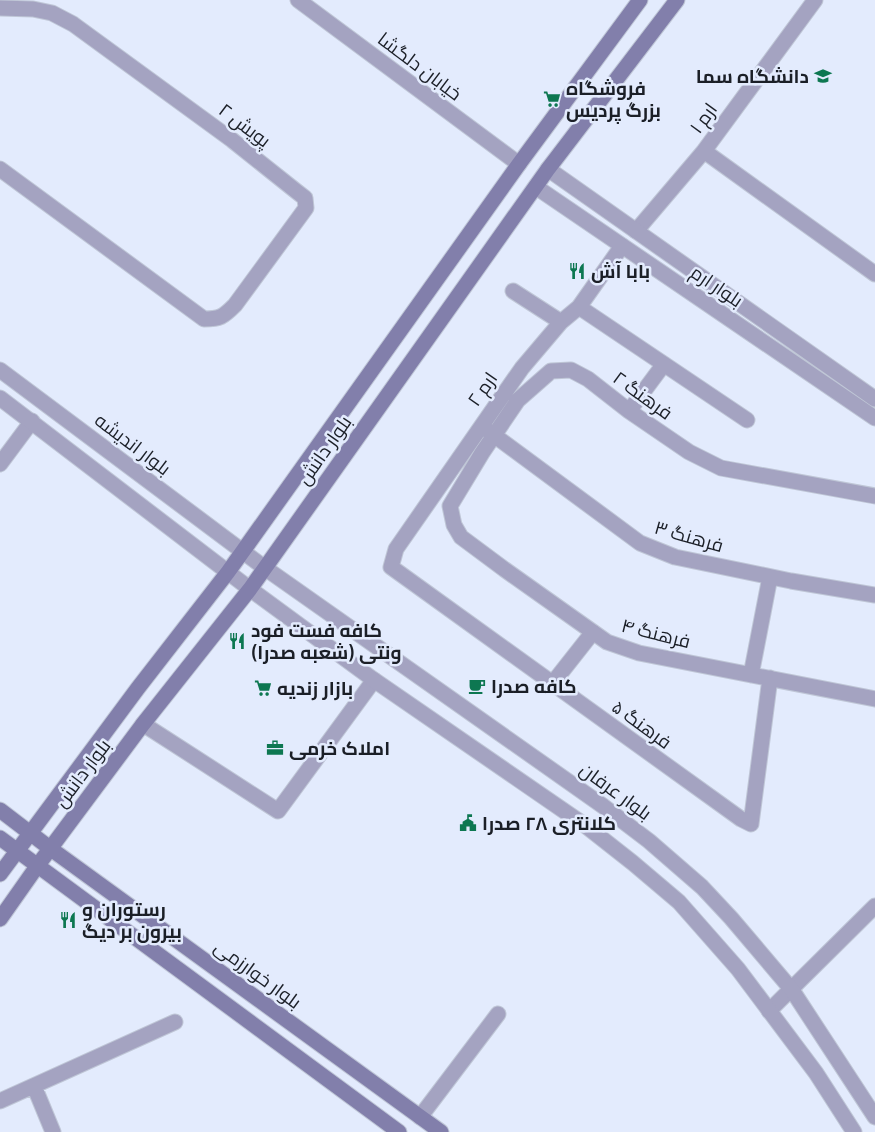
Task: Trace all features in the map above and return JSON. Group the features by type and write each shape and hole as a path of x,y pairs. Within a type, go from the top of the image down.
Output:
{"main road":[{"name":"بلوار دانش","path":"0,874 138,688 228,572 519,164 640,0"},
{"name":"بلوار دانش","path":"0,919 143,724 250,589 548,169 677,0"},
{"name":"بلوار خوارزمی","path":"0,810 50,849 442,1132"},
{"path":"0,838 399,1132"}],"street":[{"name":"خیابان دلگشا","path":"298,0 519,164"},
{"name":"ارم ۱","path":"636,231 704,151 815,0"},
{"name":"پویش ۲","path":"0,8 34,9 52,13 73,24 232,140 305,198 306,208 235,305 225,315 217,319 204,319 0,169"},
{"path":"704,151 875,274"},
{"name":"بلوار ارم","path":"548,169 875,399"},
{"name":"بلوار ارم","path":"536,187 875,418"},
{"path":"565,206 561,196 564,191 574,188 579,191"},
{"name":"ارم ۲","path":"391,567 396,548 522,368 561,322 579,307 622,246"},
{"path":"513,291 561,322"},
{"path":"579,307 747,420"},
{"path":"629,411 664,364"},
{"name":"بلوار اندیشه","path":"0,370 265,568"},
{"name":"فرهنگ ۲","path":"450,506 518,400 550,371 571,370 588,379 629,411 689,452 721,468 875,496"},
{"path":"0,398 250,589 374,680 586,826 679,902 738,969 816,1073 854,1132"},
{"path":"0,464 32,421"},
{"name":"فرهنگ ۳","path":"481,425 640,542 674,557 770,577 875,595"},
{"name":"فرهنگ ۴","path":"450,506 454,525 461,537 607,642 640,653 875,698"},
{"name":"فرهنگ ۵","path":"391,567 741,819 751,824 770,678"},
{"name":"بلوار عرفان","path":"265,568 603,806 649,841 702,887 792,990 875,1117"},
{"path":"751,675 770,577"},
{"path":"552,684 593,632"},
{"path":"143,724 278,812 374,680"},
{"path":"769,1011 875,906"},
{"path":"420,1117 498,1014"},
{"path":"0,1101 175,1022"},
{"path":"34,1086 53,1132"}],"place":[{"name":"دانشگاه سما","path":"823,76"},
{"name":"فروشگاه بزرگ پردیس","path":"552,99"},
{"name":"بابا آش","path":"577,271"},
{"name":"کافه فست فود ونتی (شعبه صدرا)","path":"237,641"},
{"name":"کافه صدرا","path":"477,686"},
{"name":"بازار زندیه","path":"263,688"},
{"name":"املاک خرمی","path":"275,748"},
{"name":"کلانتری ۲۸ صدرا","path":"468,823"},
{"name":"رستوران و بیرون بر دیگ","path":"68,920"}]}
